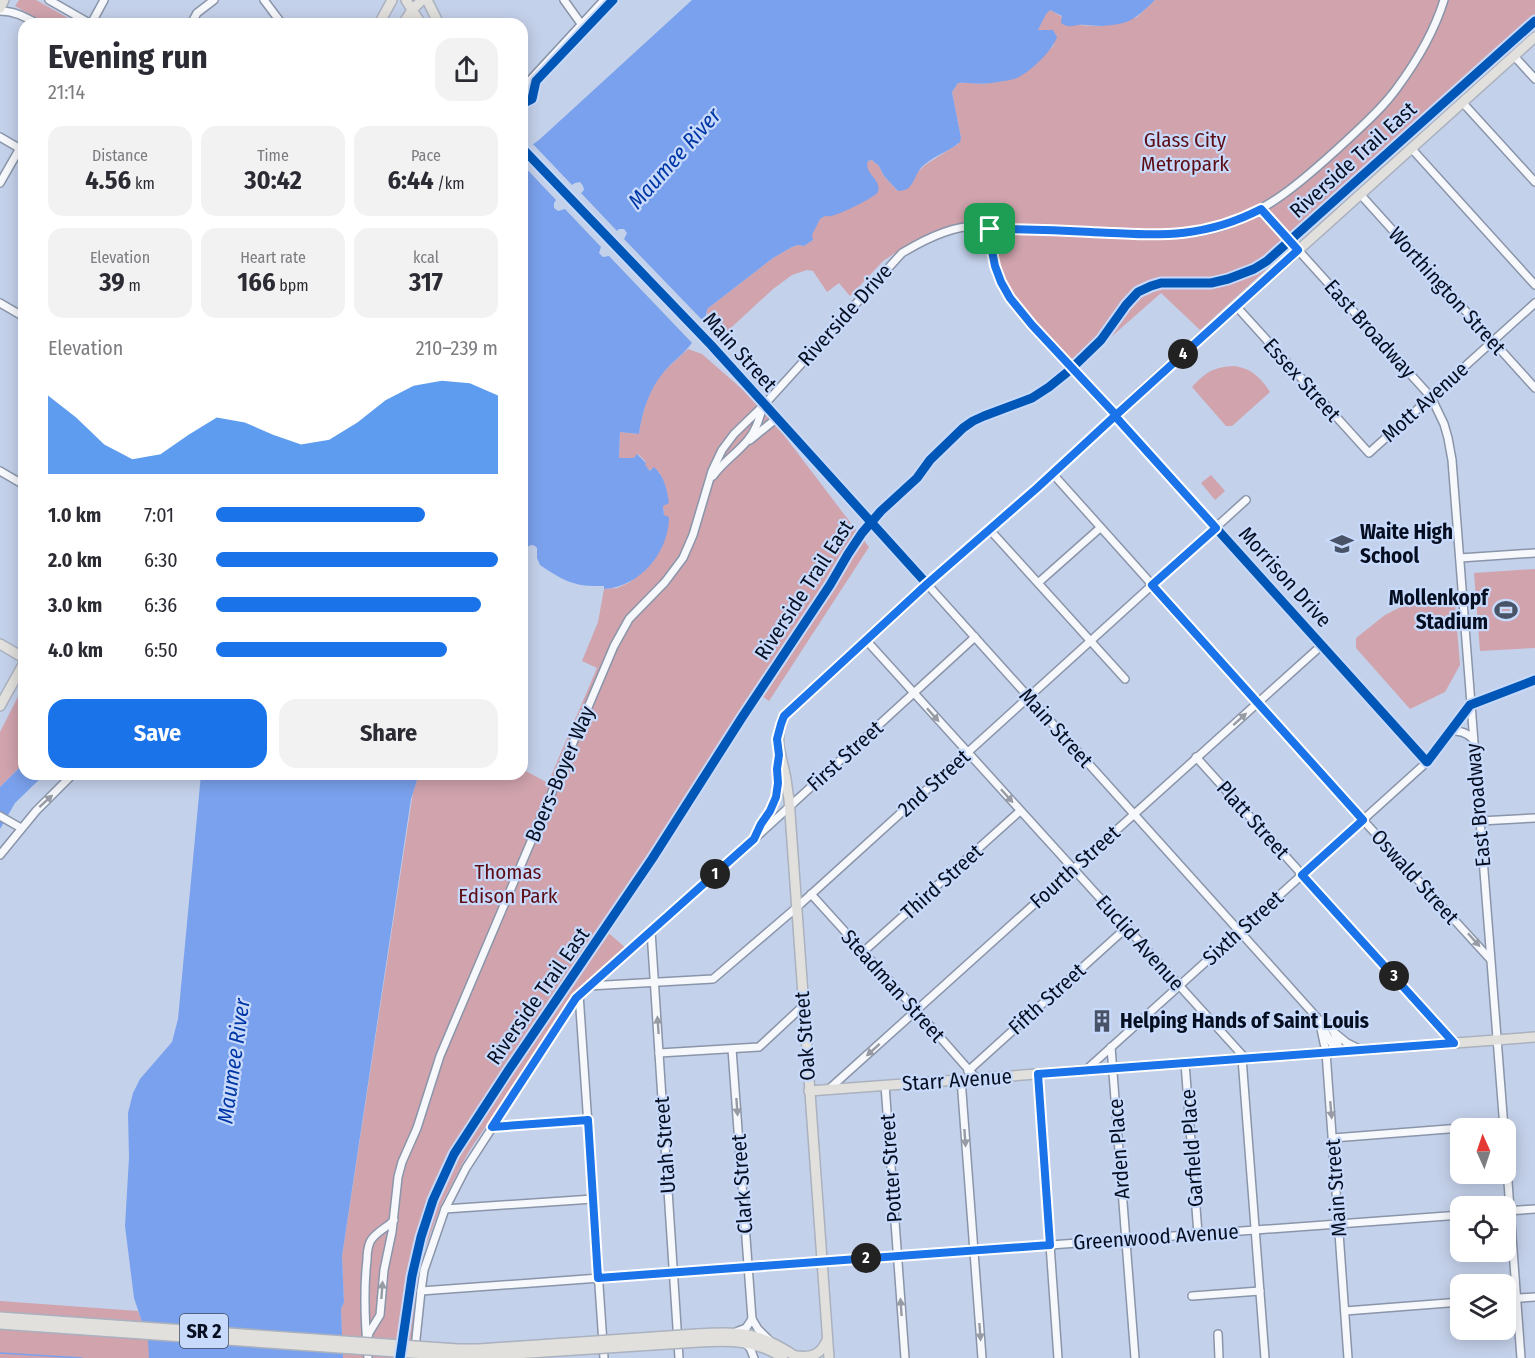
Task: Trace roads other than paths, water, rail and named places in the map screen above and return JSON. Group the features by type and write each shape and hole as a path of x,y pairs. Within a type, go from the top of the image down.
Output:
{"main road":[{"path":"0,10 4,0"},
{"path":"380,18 383,0"},
{"path":"382,18 392,0"},
{"path":"405,0 413,5 422,0"},
{"path":"428,0 436,18"},
{"path":"866,640 1535,37"},
{"name":"Main Street","path":"528,154 711,345 927,584"},
{"name":"Oak Street","path":"829,1358 789,807 777,739 784,716 866,640"},
{"path":"0,644 18,654"},
{"path":"0,706 18,674"},
{"name":"Starr Avenue","path":"809,1091 1535,1037"},
{"name":"SR 2","path":"0,1317 411,1352"},
{"name":"SR 2","path":"0,1324 411,1352 698,1338 736,1333 753,1336 797,1357"},
{"name":"SR 2","path":"698,1338 770,1346 783,1358"},
{"path":"797,1357 813,1356 821,1351 827,1340"}],"street":[{"path":"49,0 80,18"},
{"path":"94,18 104,0"},
{"path":"194,18 214,0"},
{"path":"264,0 278,18"},
{"path":"564,0 582,25"},
{"path":"528,83 604,0"},
{"path":"990,229 1172,235 1211,229 1245,218 1271,203 1312,173 1366,123 1396,90 1418,58 1444,0"},
{"path":"0,10 20,14 27,18"},
{"path":"1514,56 1535,79"},
{"path":"1463,103 1535,182"},
{"path":"0,137 18,148"},
{"path":"1411,148 1535,285"},
{"path":"0,183 18,156"},
{"name":"Worthington Street","path":"1360,194 1535,388"},
{"name":"East Broadway","path":"1261,209 1431,397 1448,438 1460,558 1503,1118"},
{"name":"Riverside Drive","path":"764,405 902,253 946,232 979,226 986,226 990,229"},
{"name":"Morrison Drive","path":"990,229 995,266 1001,282 1010,298 1032,325 1427,762"},
{"path":"0,303 18,314"},
{"name":"Mott Avenue","path":"1369,453 1535,303"},
{"name":"Essex Street","path":"1236,306 1369,453"},
{"name":"Boers-Boyer Way","path":"710,481 724,462 748,441 758,426 764,405"},
{"name":"Boers-Boyer Way","path":"366,1344 369,1333 380,1315 384,1270 394,1220 400,1169 417,1128 440,1056 614,646 629,619 665,582 683,558 693,535 717,459 741,426 764,405"},
{"path":"748,441 777,418"},
{"path":"725,446 732,456"},
{"path":"0,471 18,482"},
{"name":"Oswald Street","path":"1052,473 1490,958"},
{"name":"2nd Street","path":"588,986 713,979 796,908 1245,500"},
{"path":"1038,583 1100,528"},
{"path":"990,530 1125,679"},
{"path":"1460,558 1535,553"},
{"name":"Main Street","path":"927,584 1319,1021 1326,1052 1348,1358"},
{"name":"First Street","path":"411,1352 427,1262 445,1209 466,1168 579,994 754,839 975,637"},
{"name":"Euclid Avenue","path":"866,640 1243,1058"},
{"name":"Fourth Street","path":"829,1089 1322,645"},
{"path":"1470,705 1535,680"},
{"name":"Sixth Street","path":"1085,1070 1427,762 1470,705"},
{"path":"1450,731 1462,732 1473,739"},
{"path":"754,839 774,804 779,755"},
{"name":"Platt Street","path":"1196,757 1454,1043"},
{"path":"0,855 42,804 67,780"},
{"name":"Third Street","path":"863,952 1020,811"},
{"path":"0,816 21,828"},
{"path":"1480,821 1535,818"},
{"name":"Steadman Street","path":"811,894 976,1078"},
{"name":"Fifth Street","path":"968,1071 1126,928"},
{"name":"Utah Street","path":"651,931 679,1358"},
{"path":"579,994 604,1358"},
{"path":"659,1053 759,1047 803,1006"},
{"path":"1319,1021 1338,1051"},
{"name":"Main Street","path":"1319,1021 1328,1023 1334,1032 1347,1043 1360,1050"},
{"path":"1334,1032 1338,1051"},
{"name":"Arden Place","path":"1111,1047 1134,1358"},
{"name":"Clark Street","path":"732,1049 752,1319"},
{"path":"1243,1058 1265,1358"},
{"name":"Garfield Place","path":"1185,1063 1198,1234"},
{"path":"1038,1074 1058,1358"},
{"path":"961,1079 982,1358"},
{"name":"Potter Street","path":"885,1085 905,1358"},
{"path":"492,1127 588,1120"},
{"path":"1333,1138 1450,1129"},
{"path":"445,1209 593,1199"},
{"path":"1516,1210 1535,1209"},
{"name":"Greenwood Avenue","path":"421,1291 1450,1216"},
{"path":"368,1358 364,1294 368,1249 374,1237 394,1220"},
{"path":"1513,1262 1521,1358"},
{"path":"1192,1296 1260,1291"},
{"path":"1517,1298 1535,1297"},
{"path":"1345,1311 1450,1303"},
{"path":"736,1333 746,1328 752,1319 770,1346 756,1358 744,1342"},
{"path":"1218,1334 1219,1358"}],"water":[{"name":"Maumee River","path":"692,0 1155,0 1126,22 1102,26 1068,26 1061,23 1062,16 1050,10 1038,30 1053,30 1057,37 1046,54 1030,70 1019,77 1005,81 987,84 958,83 952,92 960,142 924,165 910,187 898,191 884,176 879,166 872,160 868,161 868,169 879,187 876,194 848,210 820,219 812,235 813,240 804,246 792,247 773,258 707,309 693,342 665,370 650,394 639,434 620,432 619,458 634,458 637,454 650,471 654,467 661,475 669,503 663,506 664,515 669,517 668,530 658,555 640,575 617,587 604,589 604,586 585,585 563,579 540,565 537,548 532,545 528,547 528,148"},
{"path":"18,769 18,780 39,780 15,803 0,829 0,787"},
{"name":"Maumee River","path":"200,780 417,780 411,799 342,1256 343,1358 149,1358 148,1340 134,1298 125,1226 129,1158 128,1113 133,1093 140,1079 172,1042 178,1019"}],"waterway":[{"path":"0,1353 82,1358"}],"place":[{"name":"Waite High School","path":"1342,544"},
{"name":"Mollenkopf Stadium","path":"1506,610"},
{"name":"Helping Hands of Saint Louis","path":"1102,1021"}],"park label":[{"name":"Glass City Metropark","path":"1185,152"},
{"name":"Thomas Edison Park","path":"508,884"}]}
